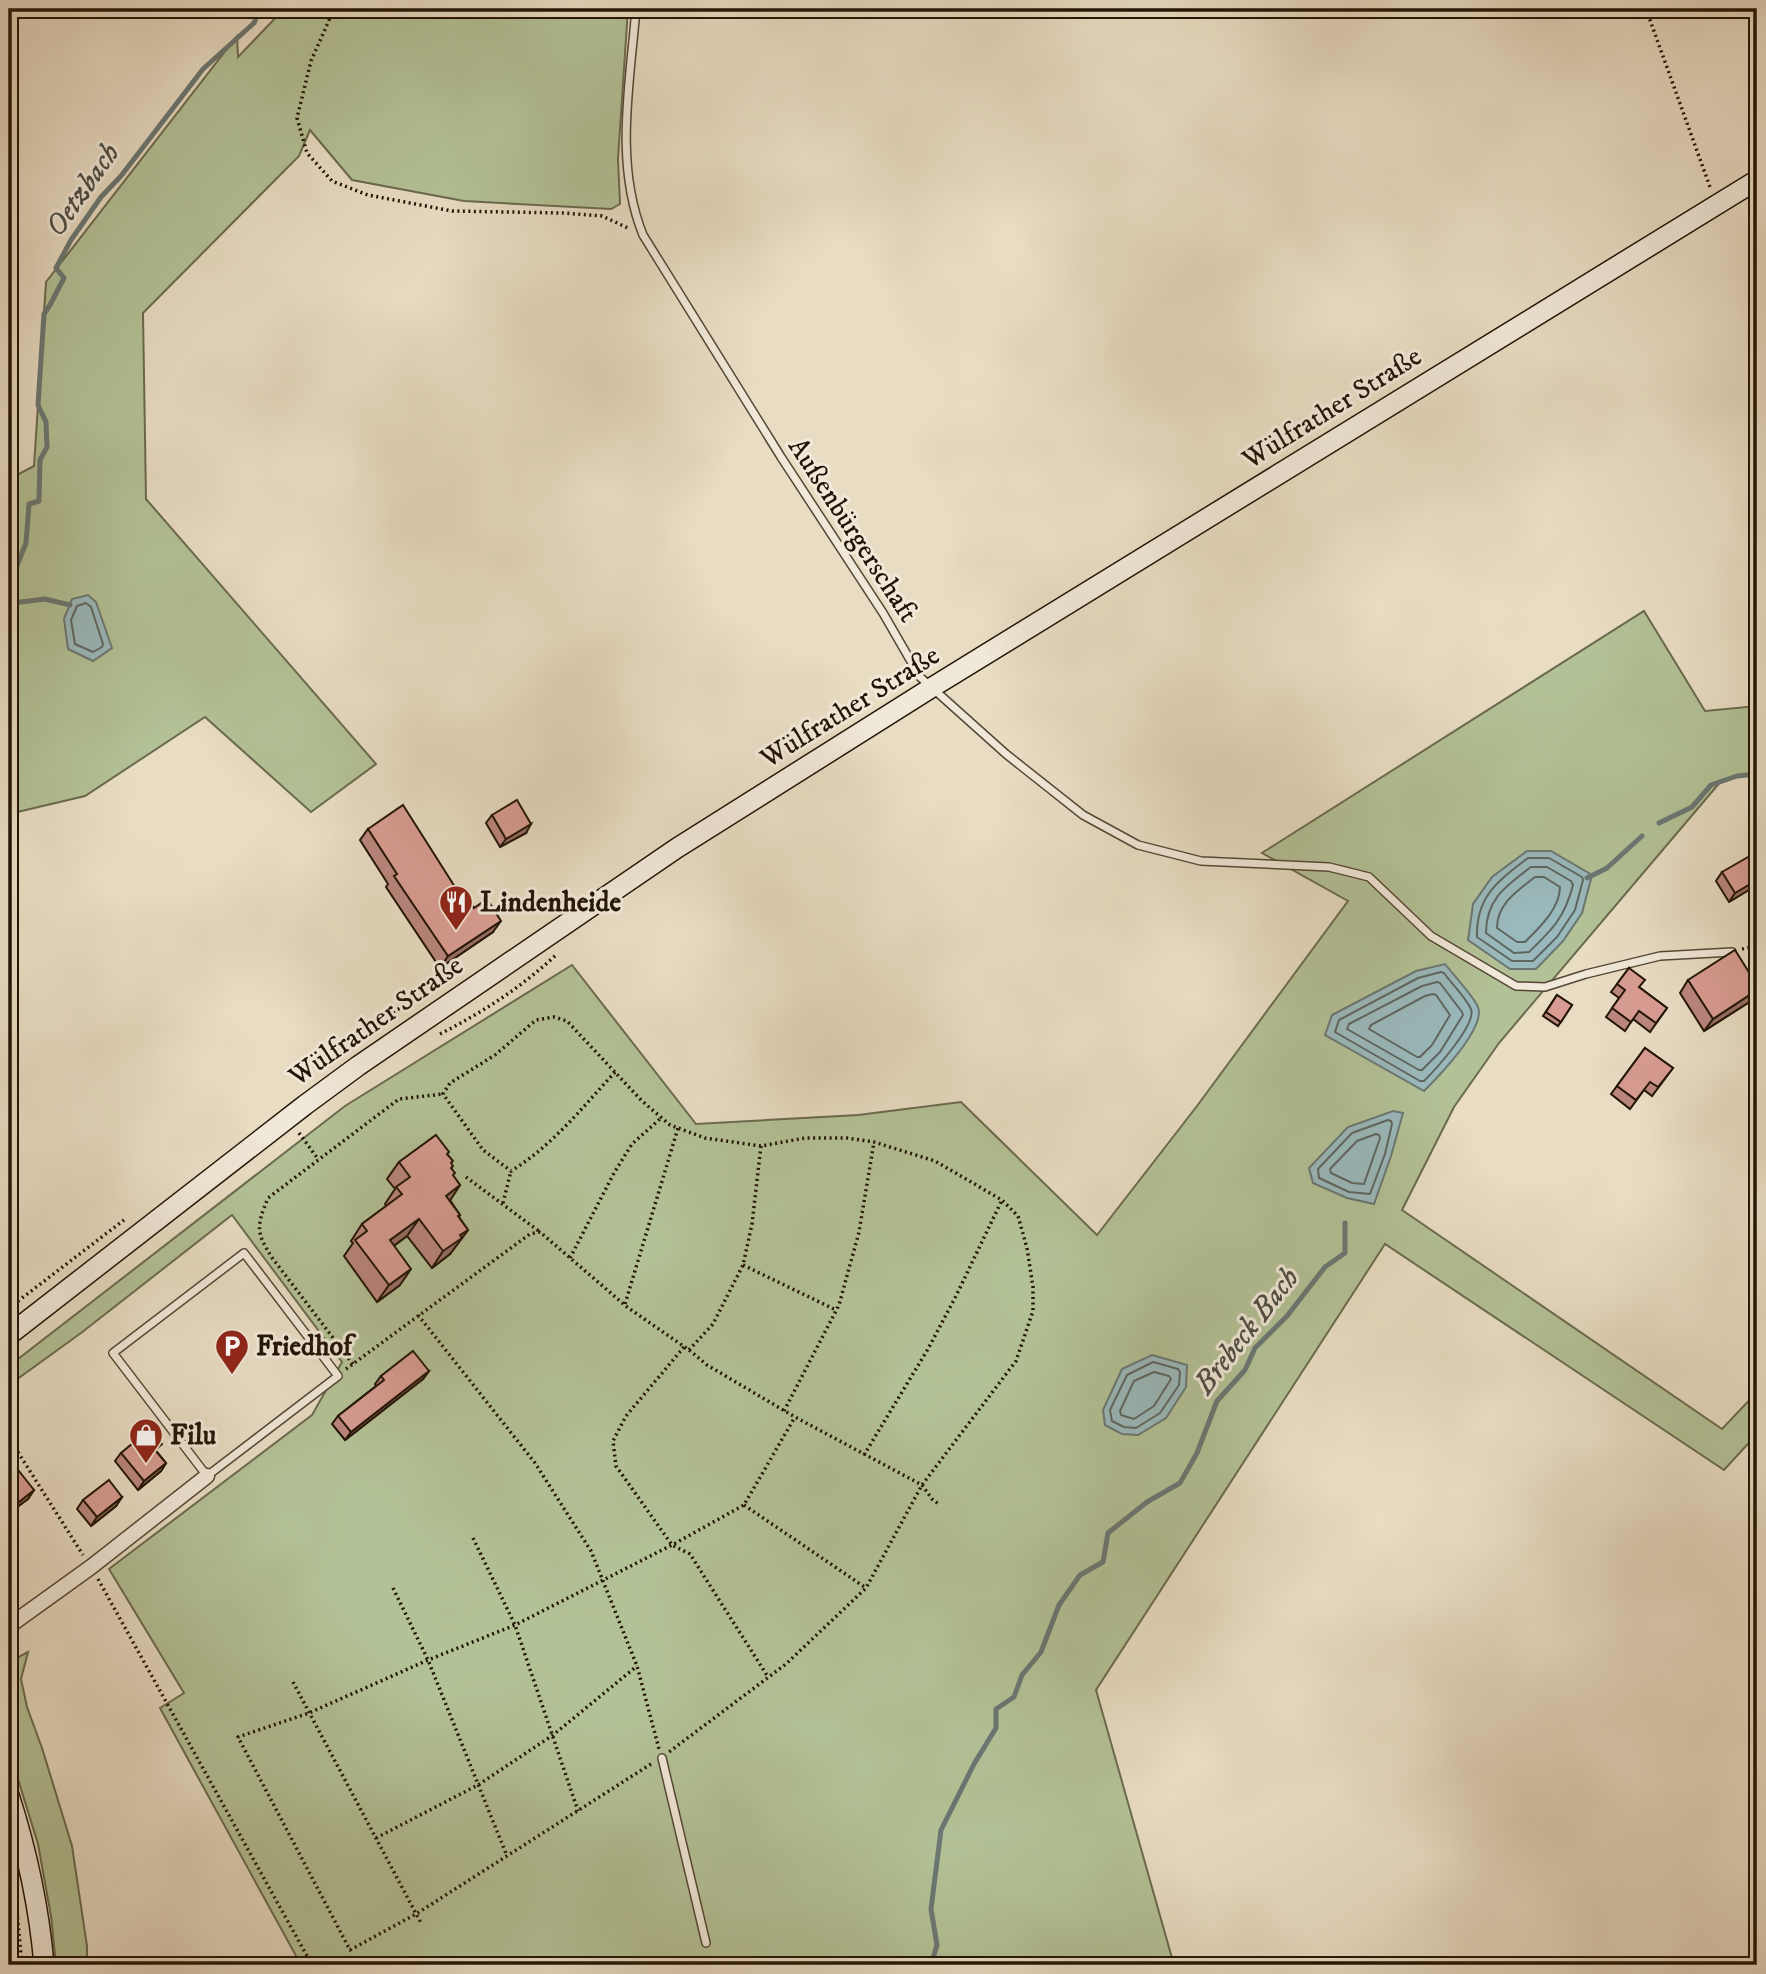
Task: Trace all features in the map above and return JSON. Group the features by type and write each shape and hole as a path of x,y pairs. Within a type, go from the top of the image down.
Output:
{"main road":[{"name":"Wülfrather Straße","path":"9,1335 358,1066 677,848 931,688 1757,180"},
{"path":"9,1795 31,1871 44,1965"}],"street":[{"path":"9,1626 91,1567 206,1476"}],"lane":[{"name":"Außenbürgerschaft","path":"636,9 626,162 634,213 643,235 773,445 883,613 920,677 1006,754 1083,815 1138,845 1201,861 1329,867 1369,877 1431,936 1516,986 1545,987 1660,956 1732,952"},
{"path":"244,1254 338,1376 206,1476 113,1353 244,1254"},
{"path":"662,1758 706,1943"}],"path":[{"path":"334,9 310,61 297,118 307,153 332,181 368,195 452,211 602,216 643,235"},
{"path":"1646,9 1716,206"},
{"path":"431,1039 482,1013 542,968 561,950"},
{"path":"443,1094 450,1083 495,1055 536,1020 554,1017 567,1021 642,1101 670,1125 705,1138 761,1146 805,1138 847,1138 874,1142 935,1161 1002,1200 1018,1216 1027,1248 1033,1287 1033,1311 1016,1361 922,1485 866,1588 786,1664 662,1758 416,1914 350,1950 238,1737 309,1713 515,1625 744,1506 795,1417"},
{"path":"502,1204 511,1171 529,1160 566,1126 615,1072"},
{"path":"353,1364 273,1259 262,1241 259,1220 268,1198 399,1099 443,1094"},
{"path":"443,1094 482,1150 511,1171"},
{"path":"570,1258 632,1144 661,1118"},
{"path":"306,1126 299,1133 318,1159"},
{"path":"625,1305 678,1128"},
{"path":"784,1411 836,1310 859,1231 874,1142"},
{"path":"689,1350 713,1324 743,1265 752,1224 761,1146"},
{"path":"466,1177 540,1232 625,1305 707,1365 784,1411 922,1485 940,1505"},
{"path":"864,1455 928,1349 1002,1200"},
{"path":"338,1376 530,1234 540,1232"},
{"path":"743,1265 836,1310"},
{"path":"418,1315 535,1463 591,1551 637,1666 662,1758"},
{"path":"684,1347 626,1416 613,1441 616,1466 672,1545 690,1553 768,1677"},
{"path":"9,1438 91,1567 312,1965"},
{"path":"744,1506 866,1588"},
{"path":"473,1538 515,1625 578,1811"},
{"path":"393,1588 428,1660 507,1856"},
{"path":"376,1838 478,1785 553,1735 637,1666"},
{"path":"293,1682 421,1923"},
{"path":"16,1905 22,1965"},
{"path":"1503,1965 1516,1962"}],"green space":[{"path":"284,9 628,9 618,159 620,204 611,209 464,201 352,180 310,130 299,156 143,313 146,499 376,764 311,812 205,717 85,796 9,814 9,479 34,466 46,282 237,36 238,57"},
{"path":"1644,611 1705,711 1757,706 1757,773 1722,780 1499,1043 1454,1107 1402,1210 1722,1429 1757,1392 1757,1434 1724,1470 1385,1244 1096,1690 1174,1965 301,1965 160,1708 184,1693 109,1569 312,1415 342,1362 232,1215 81,1333 9,1385 9,1366 345,1106 572,965 696,1124 858,1115 961,1102 1097,1235 1197,1106 1348,901 1262,853"},
{"path":"28,1652 21,1679 27,1707 72,1846 87,1946 87,1965 56,1965 51,1916 38,1844 9,1750 9,1662"}],"water":[{"path":"88,595 96,602 112,648 93,661 68,649 64,619 72,599"},
{"path":"1527,851 1551,851 1592,875 1582,913 1563,941 1536,969 1510,969 1468,940 1473,904 1492,877"},
{"path":"1445,964 1476,1003 1479,1016 1459,1052 1424,1091 1325,1035 1332,1015 1416,971"},
{"path":"1393,1111 1403,1113 1374,1204 1347,1198 1313,1183 1309,1168 1348,1127"},
{"path":"1152,1355 1187,1365 1186,1387 1166,1418 1138,1435 1122,1434 1105,1425 1103,1410 1122,1369"}],"building":[{"path":"517,800 531,824 506,839 492,815"},
{"path":"403,805 462,898 466,896 474,908 487,899 501,921 448,956 394,876 397,874 368,829"},
{"path":"1755,853 1757,880 1735,893 1722,872"},
{"path":"1735,950 1757,985 1757,990 1713,1019 1688,980"},
{"path":"1629,968 1645,980 1639,987 1667,1008 1656,1023 1639,1011 1631,1022 1612,1008 1625,990 1617,984"},
{"path":"1557,995 1572,1005 1561,1022 1546,1012"},
{"path":"1645,1048 1673,1068 1658,1087 1650,1082 1636,1100 1617,1086"},
{"path":"436,1135 449,1152 447,1154 453,1161 453,1175 460,1185 446,1196 468,1230 460,1235 462,1238 443,1251 419,1219 390,1240 411,1269 389,1285 355,1240 367,1231 362,1224 402,1194 396,1187 410,1177 399,1162"},
{"path":"413,1351 429,1371 351,1432 338,1416 384,1380 381,1376"},
{"path":"150,1429 162,1444 155,1450 166,1463 144,1481 121,1453"},
{"path":"15,1466 34,1490 19,1502 9,1488 9,1472"},
{"path":"109,1480 122,1497 97,1517 83,1500"}],"waterway":[{"name":"Oetzbach","path":"9,586 26,543 29,504 39,501 40,460 47,447 46,422 38,405 44,314 64,278 56,268 71,240 101,197 121,176 203,69 254,23 260,9"},
{"path":"9,601 13,603 45,599 70,605"},
{"name":"Brebeck Bach","path":"1659,823 1692,807 1711,785 1737,776 1757,774"},
{"name":"Brebeck Bach","path":"1587,878 1607,868 1642,836"},
{"name":"Brebeck Bach","path":"931,1965 937,1945 931,1909 941,1830 974,1764 996,1728 996,1709 1014,1697 1022,1675 1041,1652 1059,1605 1080,1575 1103,1562 1108,1533 1147,1502 1180,1483 1197,1453 1217,1401 1245,1370 1255,1348 1287,1316 1325,1267 1345,1253 1345,1223"}],"place":[{"name":"Lindenheide","path":"456,932"},
{"name":"Friedhof","path":"232,1376"},
{"name":"Filu","path":"146,1465"}]}
